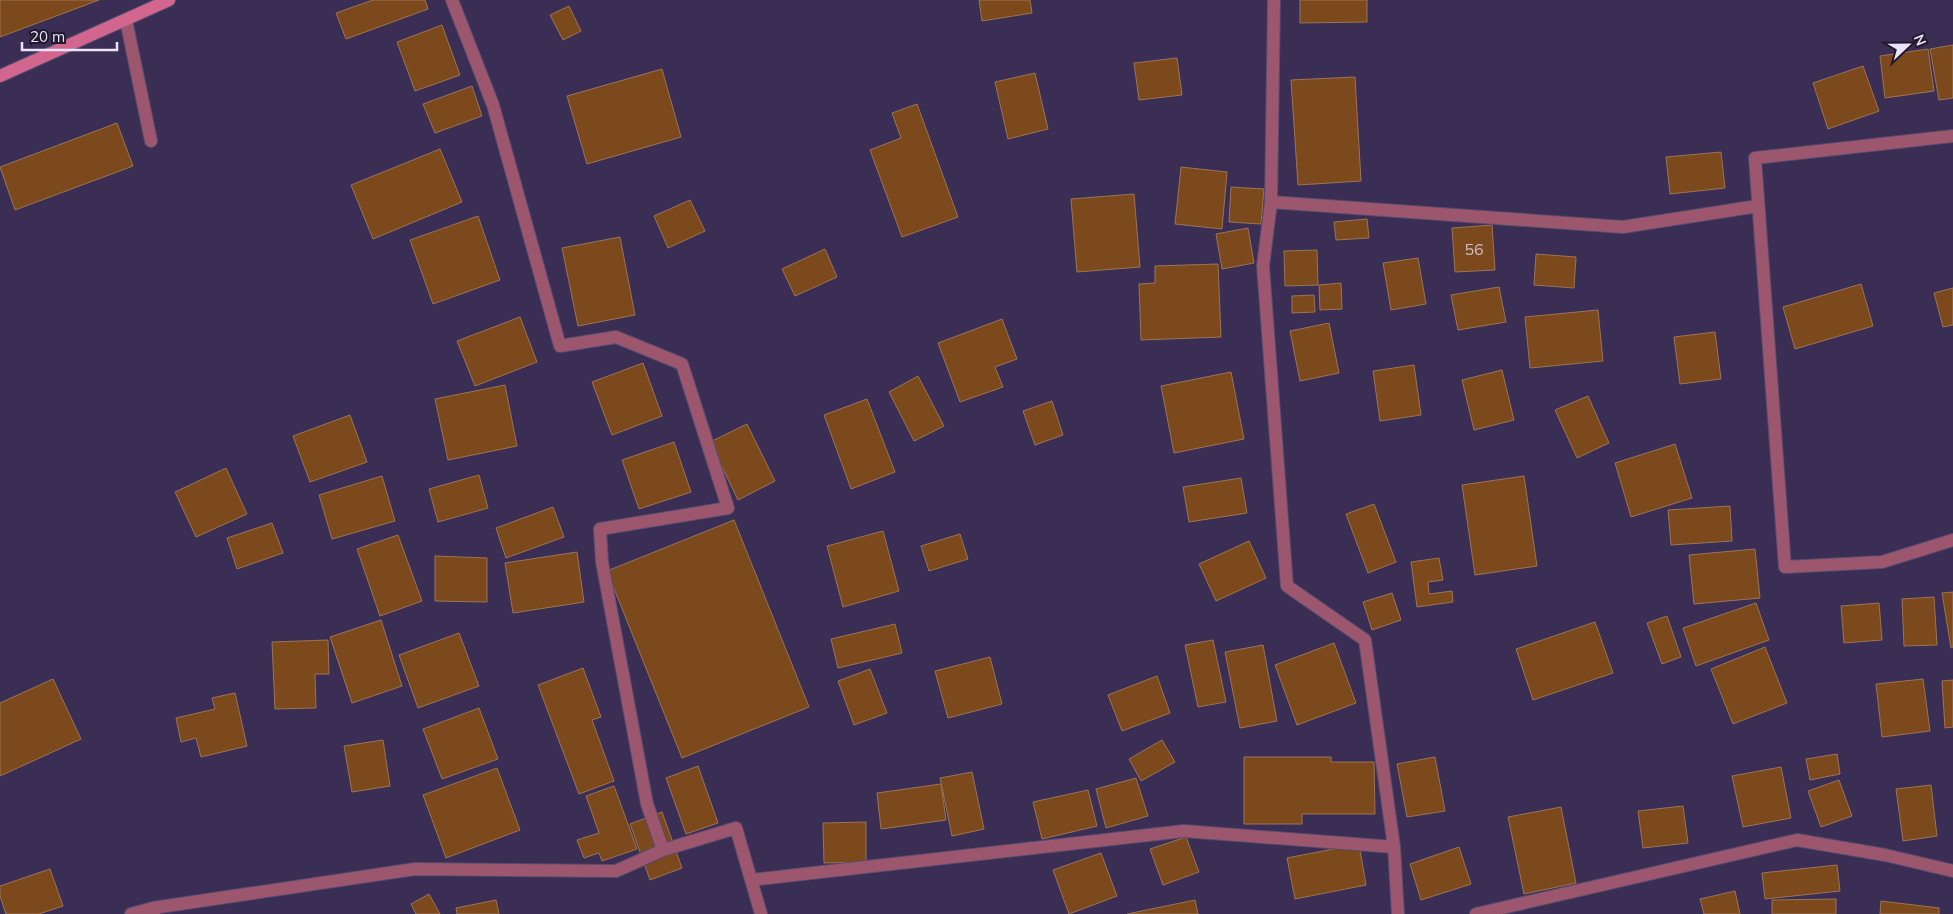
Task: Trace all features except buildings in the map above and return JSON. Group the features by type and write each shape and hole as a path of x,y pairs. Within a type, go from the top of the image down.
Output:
{"main road":[{"path":"0,76 169,0"}],"street":[{"path":"452,0 493,105 560,346 616,337 682,364 728,508 600,529 602,562 647,804 663,850"},
{"path":"1274,0 1271,202 1263,266 1287,586 1365,640 1394,847 1398,914"},
{"path":"126,20 151,142"},
{"path":"1953,136 1755,158 1785,567 1882,562 1953,540"},
{"path":"1271,202 1623,227 1758,206"},
{"path":"131,914 415,868 616,871 663,850 736,828 761,914"},
{"path":"751,880 1184,831 1394,847"},
{"path":"1476,914 1797,840 1885,855 1953,871"}]}
